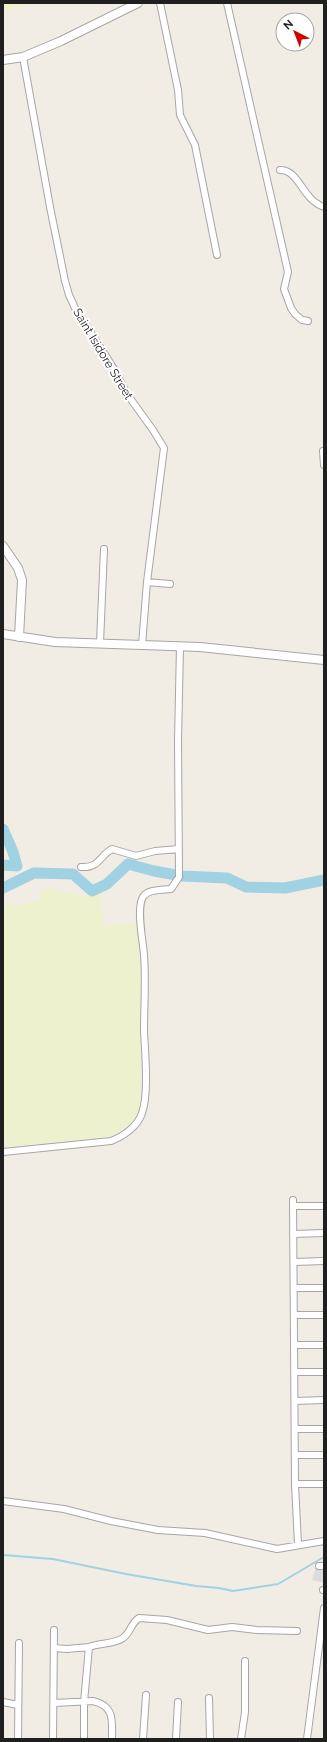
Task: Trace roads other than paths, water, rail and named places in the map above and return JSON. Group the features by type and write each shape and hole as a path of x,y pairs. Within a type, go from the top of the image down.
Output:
{"street":[{"path":"3,60 23,57 68,38 138,3"},
{"path":"160,3 178,90 180,115 194,145 217,255"},
{"path":"227,3 288,272 284,289 295,314 302,320 308,321"},
{"name":"Saint Isidore Street","path":"23,57 50,207 69,296 127,394 154,430 164,448 147,582 142,645"},
{"path":"280,170 286,170 294,175 306,194 317,204 324,207"},
{"path":"323,451 324,465"},
{"path":"3,546 18,568 22,580 19,637"},
{"path":"100,643 104,549"},
{"path":"147,582 170,584"},
{"path":"3,634 55,642 180,646 323,659"},
{"path":"3,1152 112,1141 123,1135 139,1120 144,1104 145,1078 144,957 140,903 145,895 150,892 171,889 179,877 180,866 178,741 180,646"},
{"path":"81,867 94,866 107,852 112,849 136,856 155,851 179,849"},
{"path":"298,1544 295,1484 293,1203 324,1206"},
{"path":"294,1234 324,1234"},
{"path":"294,1262 324,1261"},
{"path":"294,1288 324,1288"},
{"path":"294,1315 324,1315"},
{"path":"294,1345 324,1345"},
{"path":"294,1372 324,1372"},
{"path":"295,1401 324,1400"},
{"path":"295,1429 324,1429"},
{"path":"295,1455 324,1455"},
{"path":"295,1484 324,1484"},
{"path":"3,1501 64,1509 111,1521 158,1530 205,1533 278,1549 298,1544 304,1545 324,1541"},
{"path":"307,1739 324,1608"},
{"path":"54,1648 67,1649 89,1647 123,1639 132,1629 134,1622 139,1618 167,1620 208,1630 232,1628 297,1631"},
{"path":"53,1739 54,1630"},
{"path":"18,1739 19,1643"},
{"path":"84,1739 84,1702 89,1647"},
{"path":"241,1739 245,1712 245,1661"},
{"path":"143,1739 146,1695"},
{"path":"210,1698 210,1739"},
{"path":"54,1703 93,1701 99,1703 109,1710 113,1719 112,1739"},
{"path":"3,1702 18,1705"},
{"path":"176,1739 178,1702"}],"waterway":[{"path":"3,829 13,852 17,866 3,865"},
{"path":"3,888 34,873 73,874 92,891 107,884 128,864 182,876 227,878 246,887 285,888 324,880"},
{"path":"3,1555 53,1559 126,1574 233,1591 278,1584 324,1557"}]}
